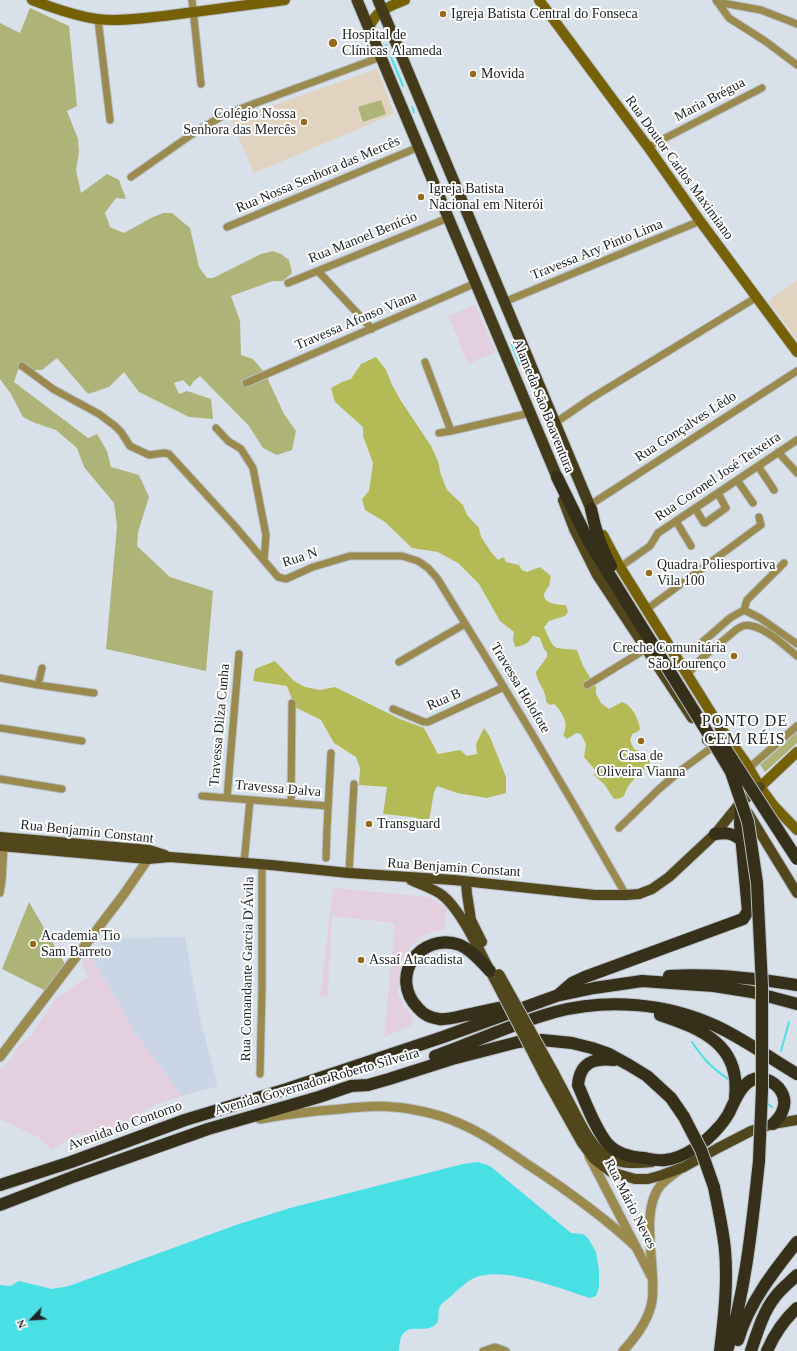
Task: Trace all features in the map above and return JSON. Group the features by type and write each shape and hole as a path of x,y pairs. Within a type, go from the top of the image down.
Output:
{"highway":[{"name":"Alameda São Boaventura","path":"357,0 557,477"},
{"name":"Alameda São Boaventura","path":"378,3 590,507"},
{"path":"557,477 589,542 669,658 706,730 731,772 748,822 757,883 762,986 762,1090 759,1161 744,1284 736,1322 727,1351"},
{"path":"590,507 594,525 606,558 797,859"},
{"path":"556,996 572,983 586,977 743,919 748,911 740,824 741,802"},
{"path":"715,834 732,834 742,841"},
{"path":"495,976 472,953 460,946 449,943 436,943 424,949 414,957 408,967 406,987 409,997 418,1008 430,1017 438,1019 449,1019 502,1007 531,1005"},
{"path":"642,981 660,977 691,975 742,978 797,985"},
{"name":"Avenida Governador Roberto Silveira","path":"260,1097 430,1041 556,996 594,988 642,981 714,986 752,992 797,1004"},
{"path":"351,1086 460,1047 518,1024 555,1012 599,1004 654,1007 683,1014 716,1026 797,1074"},
{"path":"635,1006 687,1025 714,1039 732,1062 736,1075 735,1100"},
{"name":"Avenida Governador Roberto Silveira","path":"208,1129 319,1097 351,1086 368,1085 452,1059 518,1042 542,1040 572,1043 608,1054 629,1065"},
{"path":"720,1351 725,1308 725,1252 723,1230 714,1187 701,1150 684,1117 671,1098 661,1088 647,1076 629,1065 615,1060 596,1060 588,1063 578,1078 578,1085 593,1118 608,1144 619,1152 633,1157 664,1160 684,1154 694,1148 707,1138 718,1128 728,1115 739,1092 750,1082 762,1078 773,1082 781,1091 784,1107 782,1112 772,1124"},
{"name":"Avenida do Contorno","path":"0,1185 71,1162 185,1120 260,1097"},
{"name":"Avenida do Contorno","path":"0,1205 74,1176 208,1129"},
{"path":"735,1351 749,1312 762,1288 797,1242"},
{"path":"751,1351 763,1317 774,1298 797,1275"},
{"path":"763,1317 797,1281"},
{"path":"767,1351 773,1338 782,1325 797,1308"}],"main road":[{"path":"32,0 64,11 98,19 134,19 285,0"},
{"path":"369,28 378,3 405,0"},
{"name":"Rua Doutor Carlos Maximiano","path":"539,0 797,352"},
{"name":"Alameda São Boaventura","path":"557,477 559,488 571,521 597,575 711,748 741,802 797,893"},
{"name":"Alameda São Boaventura","path":"590,507 605,540 620,567 647,609 669,658 688,674 720,727 749,768 760,787 774,806 797,830"},
{"path":"704,737 710,742 718,742 722,737 720,727"},
{"path":"760,787 797,752"},
{"name":"Rua Benjamin Constant","path":"1,843 244,863 349,874 454,880 595,894 626,895 646,892 659,884 715,834 741,802 760,787"},
{"name":"Rua Benjamin Constant","path":"715,834 746,822 755,825"},
{"path":"407,878 434,890 445,897 457,912 495,976 550,1075 596,1149 612,1159 634,1164 664,1160"},
{"path":"445,897 446,884 454,880"},
{"path":"466,882 471,920 495,976"},
{"path":"550,1075 582,1143 594,1159 611,1172 636,1179 648,1179 684,1167 751,1131 772,1124 797,1120"}],"street":[{"path":"192,0 201,84"},
{"path":"717,1 761,10 797,24"},
{"path":"717,1 730,18 765,41 797,65"},
{"path":"98,19 110,120"},
{"path":"131,177 198,130 226,114 381,57"},
{"name":"Maria Brégua","path":"648,147 762,88"},
{"name":"Rua Nossa Senhora das Mercês","path":"227,227 419,147"},
{"name":"Rua Manoel Benício","path":"288,283 448,218"},
{"name":"Travessa Ary Pinto Lima","path":"504,302 700,221"},
{"path":"318,271 372,329"},
{"name":"Travessa Afonso Viana","path":"246,383 476,283"},
{"path":"555,423 590,399 757,297"},
{"path":"425,362 451,431"},
{"name":"Rua N","path":"22,366 53,389 99,414 115,426 130,446 149,454 169,454 233,524 278,577 286,579 314,566 350,556"},
{"name":"Rua Gonçalves Lêdo","path":"590,507 797,371"},
{"path":"439,433 530,413"},
{"path":"216,428 228,441 241,448 253,468 266,535 264,560"},
{"name":"Rua Coronel José Teixeira","path":"620,567 650,546 658,533 796,440"},
{"path":"778,452 797,473"},
{"path":"758,466 774,490"},
{"path":"737,480 753,503"},
{"path":"695,508 705,523 726,508 718,493"},
{"path":"647,609 761,525 759,517"},
{"path":"676,521 691,546"},
{"name":"Travessa Holofote","path":"350,556 402,556 418,561 428,568 437,578 504,687 626,895"},
{"path":"669,658 685,650 698,646 730,618 744,610 747,600 784,563"},
{"path":"744,610 760,618 797,644"},
{"path":"399,662 465,624"},
{"path":"688,674 702,658 743,625 751,625 758,628 797,656"},
{"path":"587,685 646,649"},
{"name":"Travessa Dilza Cunha","path":"227,798 238,654"},
{"path":"38,685 42,668"},
{"path":"0,678 94,693"},
{"name":"Rua B","path":"393,709 424,722 428,722 504,687"},
{"path":"290,803 292,703"},
{"path":"749,768 797,726"},
{"path":"0,728 82,741"},
{"path":"619,828 665,784 711,748"},
{"path":"326,858 331,753"},
{"path":"0,779 62,789"},
{"path":"349,874 354,784"},
{"name":"Travessa Dalva","path":"202,796 328,806"},
{"path":"244,863 250,800"},
{"path":"0,893 2,881 1,843"},
{"path":"0,1057 124,894 148,855"},
{"name":"Rua Comandante Garcia D'Ávila","path":"260,1074 262,865"},
{"name":"Avenida Governador Roberto Silveira","path":"208,1129 277,1116 366,1106 392,1106 444,1118 454,1121 484,1136 511,1153 575,1196 635,1246"},
{"name":"Rua Mário Neves","path":"582,1143 652,1279"},
{"name":"Rua Mário Neves","path":"623,1351 642,1327 649,1313 652,1302 653,1286 650,1211 653,1199 660,1185 684,1167"},
{"path":"483,1351 495,1347 506,1351"}],"shaded area":[{"name":"Colégio Nossa Senhora das Mercês","path":"377,69 394,114 254,173 231,120"},
{"path":"797,280 797,340 768,301"},
{"path":"475,305 496,352 468,364 448,316"},
{"name":"Assaí Atacadista","path":"333,888 430,897 447,908 444,929 426,934 411,946 401,960 398,993 404,1006 413,1018 411,1026 384,1037 395,923 332,916 328,997 320,996"},
{"path":"107,935 118,938 185,937 201,1023 218,1086 182,1096 134,1031 90,954 100,946"},
{"path":"88,952 134,1031 182,1096 148,1108 136,1118 98,1134 84,1136 78,1133 52,1150 38,1137 0,1119 0,1071 12,1058 18,1047 31,1035 57,998 88,977 82,965 83,959"}],"green space":[{"path":"30,8 69,26 77,106 67,111 78,139 79,152 76,170 81,193 107,174 119,180 126,199 116,198 105,213 110,227 124,233 153,217 163,213 172,213 190,228 199,267 207,278 213,278 261,254 273,251 281,254 289,260 292,273 283,281 273,281 231,296 240,321 241,355 253,359 265,373 284,414 296,431 292,450 277,455 263,448 249,426 200,376 190,387 183,380 174,383 179,394 187,391 211,399 213,419 189,417 139,392 124,372 109,387 88,394 57,358 42,370 18,370 14,382 88,438 97,434 107,451 111,467 139,475 149,497 138,532 137,546 170,577 213,591 206,671 106,649 117,526 114,503 84,467 77,448 56,430 23,417 11,394 0,379 0,23 20,33"},
{"path":"381,100 386,114 363,122 358,107"},
{"path":"376,357 386,370 401,401 431,446 438,461 441,475 447,490 463,505 467,515 479,528 481,537 491,552 498,560 504,557 506,562 519,565 522,570 527,572 540,567 551,576 549,586 545,591 544,597 549,602 559,605 566,605 568,612 565,616 549,621 544,627 552,643 556,648 577,650 583,666 596,687 596,694 601,703 609,709 622,702 632,709 640,729 632,734 630,741 634,749 639,751 641,760 645,757 648,758 650,763 628,786 624,796 621,798 614,799 604,784 594,775 596,771 584,757 586,744 581,734 576,733 567,739 564,736 566,726 561,712 554,704 550,705 546,702 545,693 538,680 536,672 547,657 547,652 544,649 540,638 532,636 530,641 526,644 515,647 513,639 514,632 500,621 479,584 458,563 438,552 412,548 385,522 365,510 362,499 369,491 373,463 363,436 363,427 335,402 331,388 351,379 361,364"},
{"path":"275,661 294,681 305,687 320,690 335,687 400,719 424,728 438,754 460,750 467,756 477,754 476,744 484,728 490,737 506,777 506,793 487,798 457,793 437,786 434,792 429,821 412,817 383,814 387,787 359,785 360,768 356,757 334,743 321,720 295,707 287,686 253,681 255,669"},
{"path":"797,732 797,743 765,772 760,765"},
{"name":"Academia Tio Sam Barreto","path":"29,902 65,964 46,991 2,969"}],"water":[{"path":"478,1162 490,1166 571,1233 583,1234 588,1238 596,1252 599,1270 599,1287 596,1296 590,1298 548,1284 515,1276 500,1274 474,1278 463,1285 441,1304 438,1321 435,1325 430,1328 407,1330 400,1340 399,1351 0,1351 0,1285 11,1286 19,1281 52,1289 69,1286 236,1225 290,1208 463,1164"}],"waterway":[{"path":"386,45 403,86"},
{"path":"412,107 414,112"},
{"path":"512,345 520,365"},
{"path":"781,1051 789,1022"},
{"path":"692,1042 708,1063 728,1079"},
{"path":"767,1103 772,1107"}],"place":[{"name":"Igreja Batista Central do Fonseca","path":"443,14"},
{"name":"Hospital de Clínicas Alameda","path":"333,43"},
{"name":"Movida","path":"473,74"},
{"name":"Colégio Nossa Senhora das Mercês","path":"304,122"},
{"name":"Igreja Batista Nacional em Niterói","path":"421,197"},
{"name":"Quadra Poliesportiva Vila 100","path":"649,573"},
{"name":"Creche Comunitária São Lourenço","path":"734,656"},
{"name":"Casa de Oliveira Vianna","path":"641,741"},
{"name":"Transguard","path":"369,824"},
{"name":"Academia Tio Sam Barreto","path":"33,944"},
{"name":"Assaí Atacadista","path":"361,960"}],"district":[{"name":"PONTO DE CEM RÉIS","path":"745,731"}]}
